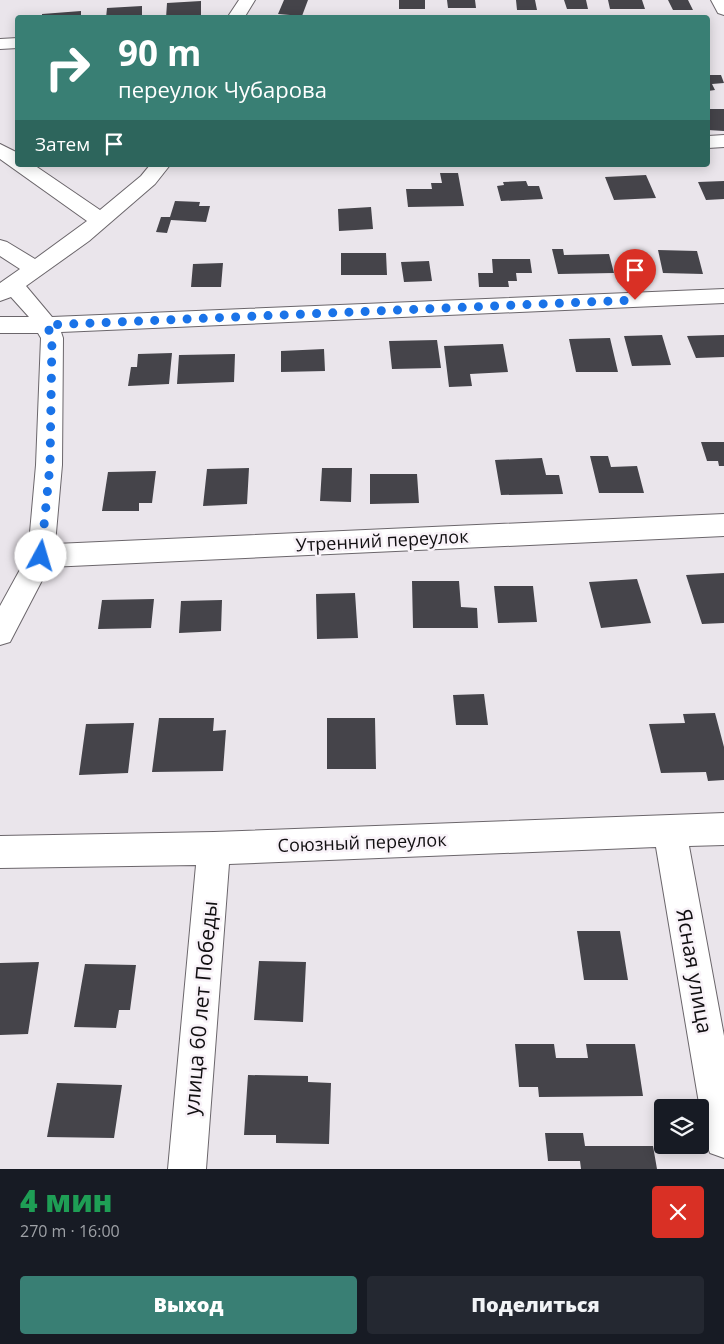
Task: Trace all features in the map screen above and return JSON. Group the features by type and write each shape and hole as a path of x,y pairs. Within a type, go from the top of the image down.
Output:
{"street":[{"path":"237,15 247,0"},
{"path":"719,0 724,10"},
{"path":"0,44 15,43"},
{"path":"710,142 724,141"},
{"path":"0,150 15,160"},
{"path":"24,167 100,220"},
{"path":"6,290 67,248 148,180 158,167"},
{"path":"0,247 35,269"},
{"path":"0,633 41,556 50,465 52,338 47,325 24,296 6,290"},
{"path":"0,325 47,325 724,296"},
{"name":"Утренний переулок","path":"41,556 724,525"},
{"name":"Союзный переулок","path":"0,852 214,848 724,829"},
{"name":"Ясная улица","path":"670,832 724,1139"},
{"name":"улица 60 лет Победы","path":"186,1169 214,848"}],"building":[{"path":"284,0 308,0 302,15 278,14"},
{"path":"399,0 425,0 425,9 399,9"},
{"path":"447,0 475,0 476,8 448,8"},
{"path":"516,0 535,0 537,10 517,10"},
{"path":"564,0 586,0 588,9 567,9"},
{"path":"608,0 642,0 645,9 610,9"},
{"path":"668,0 688,0 693,10 673,10"},
{"path":"201,1 201,15 166,15 167,3"},
{"path":"142,6 142,15 106,15 107,8"},
{"path":"81,11 81,15 42,14"},
{"path":"710,75 721,75 724,83 712,84 715,90 710,91"},
{"path":"710,109 724,109 724,131 710,130"},
{"path":"440,173 458,173 464,206 408,207 406,189 432,189 431,183 442,183"},
{"path":"646,175 656,198 614,200 605,177"},
{"path":"526,181 528,186 539,186 543,199 501,201 497,186 504,185 503,182"},
{"path":"724,181 724,199 706,200 698,182"},
{"path":"175,201 200,202 199,206 210,206 206,222 171,220 167,233 156,232 161,217 170,217"},
{"path":"371,207 373,229 339,231 338,209"},
{"path":"552,249 563,249 564,255 609,254 614,273 558,274"},
{"path":"658,250 697,251 703,274 663,273"},
{"path":"341,253 386,253 387,275 341,275"},
{"path":"492,259 530,259 532,273 516,273 517,281 508,281 509,287 479,287 478,273 493,273"},
{"path":"429,261 432,281 404,282 401,262"},
{"path":"223,263 221,287 191,287 193,264"},
{"path":"662,335 671,365 632,366 624,336"},
{"path":"724,335 724,357 696,358 687,336"},
{"path":"610,338 618,372 576,372 569,339"},
{"path":"437,340 441,368 392,369 389,341"},
{"path":"503,344 508,372 470,374 472,386 449,387 444,346"},
{"path":"324,349 325,371 281,372 281,351"},
{"path":"172,353 169,384 128,386 131,367 137,367 138,354"},
{"path":"235,354 234,382 177,384 179,355"},
{"path":"701,442 724,442 724,466 719,466 718,461 707,461"},
{"path":"590,456 608,456 611,467 637,466 644,493 599,493"},
{"path":"542,458 546,475 559,475 563,494 501,495 495,460"},
{"path":"249,468 247,504 203,506 207,469"},
{"path":"322,468 352,468 351,502 320,501"},
{"path":"156,471 152,503 139,503 139,511 102,511 108,472"},
{"path":"370,474 417,474 419,503 370,504"},
{"path":"724,573 724,623 702,624 686,575"},
{"path":"637,579 651,623 601,628 589,582"},
{"path":"412,581 459,581 461,607 477,608 478,628 413,628"},
{"path":"494,586 533,586 537,622 498,623"},
{"path":"355,593 358,638 317,639 316,594"},
{"path":"154,599 151,628 98,629 102,600"},
{"path":"222,600 221,631 179,633 181,601"},
{"path":"484,694 488,725 456,725 453,695"},
{"path":"715,713 724,747 724,780 708,781 706,772 661,773 649,724 685,723 683,714"},
{"path":"159,718 214,718 213,731 226,730 223,771 152,772"},
{"path":"327,718 375,718 376,769 327,769"},
{"path":"134,723 128,773 79,775 86,724"},
{"path":"577,931 620,931 628,980 584,980"},
{"path":"259,961 306,962 303,1022 254,1020"},
{"path":"39,962 28,1034 0,1035 0,963"},
{"path":"85,964 136,965 130,1010 119,1010 116,1028 74,1027"},
{"path":"515,1044 554,1044 556,1058 588,1058 586,1044 635,1044 643,1096 539,1097 538,1087 519,1087"},
{"path":"248,1075 308,1076 308,1082 331,1083 329,1144 276,1143 276,1135 244,1135"},
{"path":"57,1083 122,1085 114,1138 47,1137"},
{"path":"545,1133 583,1133 585,1146 653,1146 657,1169 581,1169 580,1161 548,1161"}],"route":[{"path":"41,556 50,465 52,338 47,325 635,300"}]}
